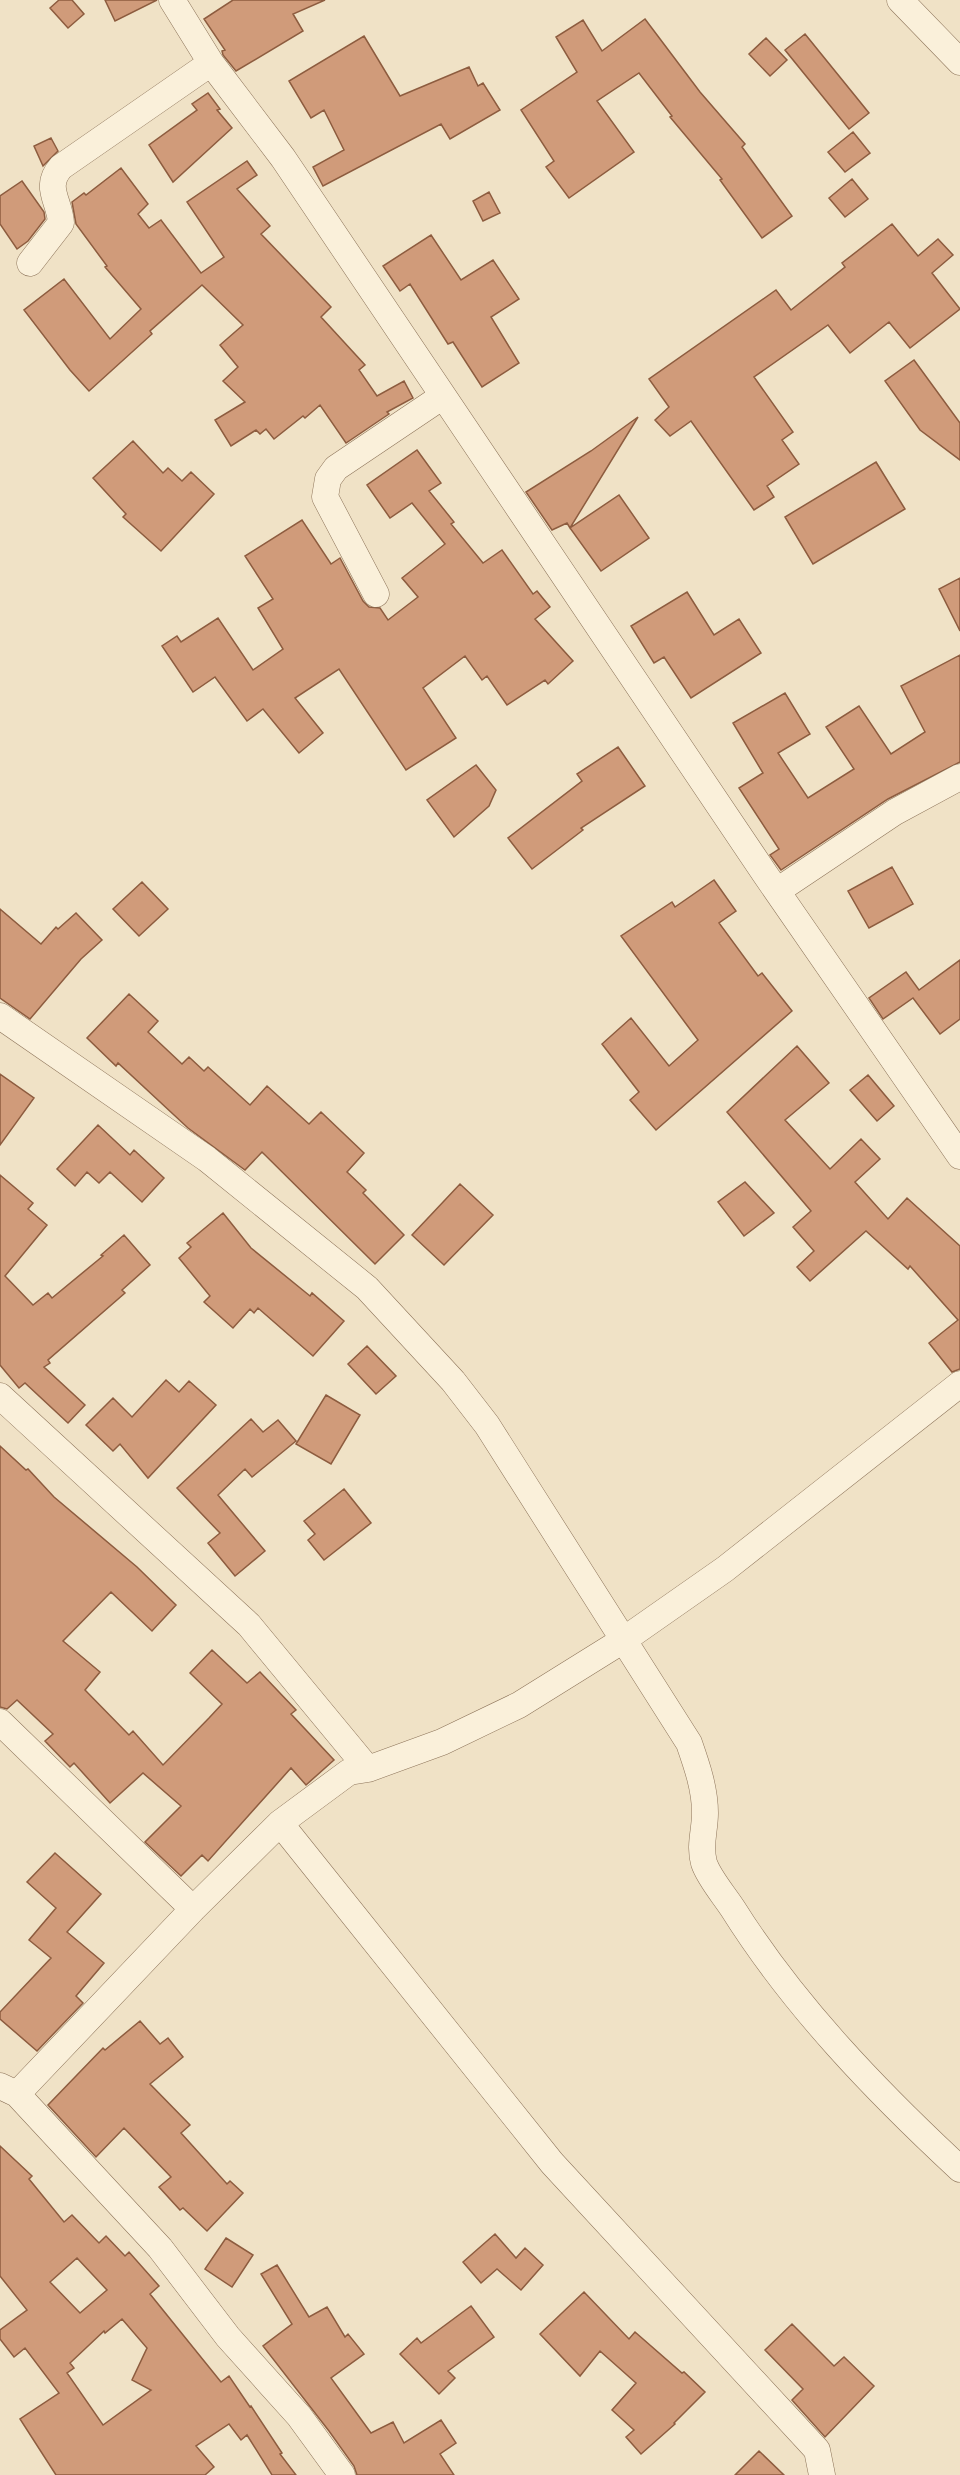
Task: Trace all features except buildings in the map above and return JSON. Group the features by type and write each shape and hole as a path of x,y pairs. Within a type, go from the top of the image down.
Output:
{"street":[{"path":"172,0 211,63 284,158 777,891 960,1156"},
{"path":"900,0 960,62"},
{"path":"30,263 60,224 52,185 54,175 211,63"},
{"path":"376,594 325,497 328,479 336,468 443,396"},
{"path":"777,891 895,812 960,777"},
{"path":"0,1016 207,1159 367,1288 453,1381 487,1425 689,1743 701,1775 705,1814 701,1840 704,1864 761,1955 831,2038 960,2169"},
{"path":"342,2475 299,2416 228,2337 160,2248 8,2090 280,1823 349,1772 368,1769 442,1742 519,1705 625,1639 725,1569 960,1384"},
{"path":"0,1396 249,1625 368,1769"},
{"path":"0,1722 193,1910"},
{"path":"280,1823 552,2163 817,2450 822,2475"}]}
